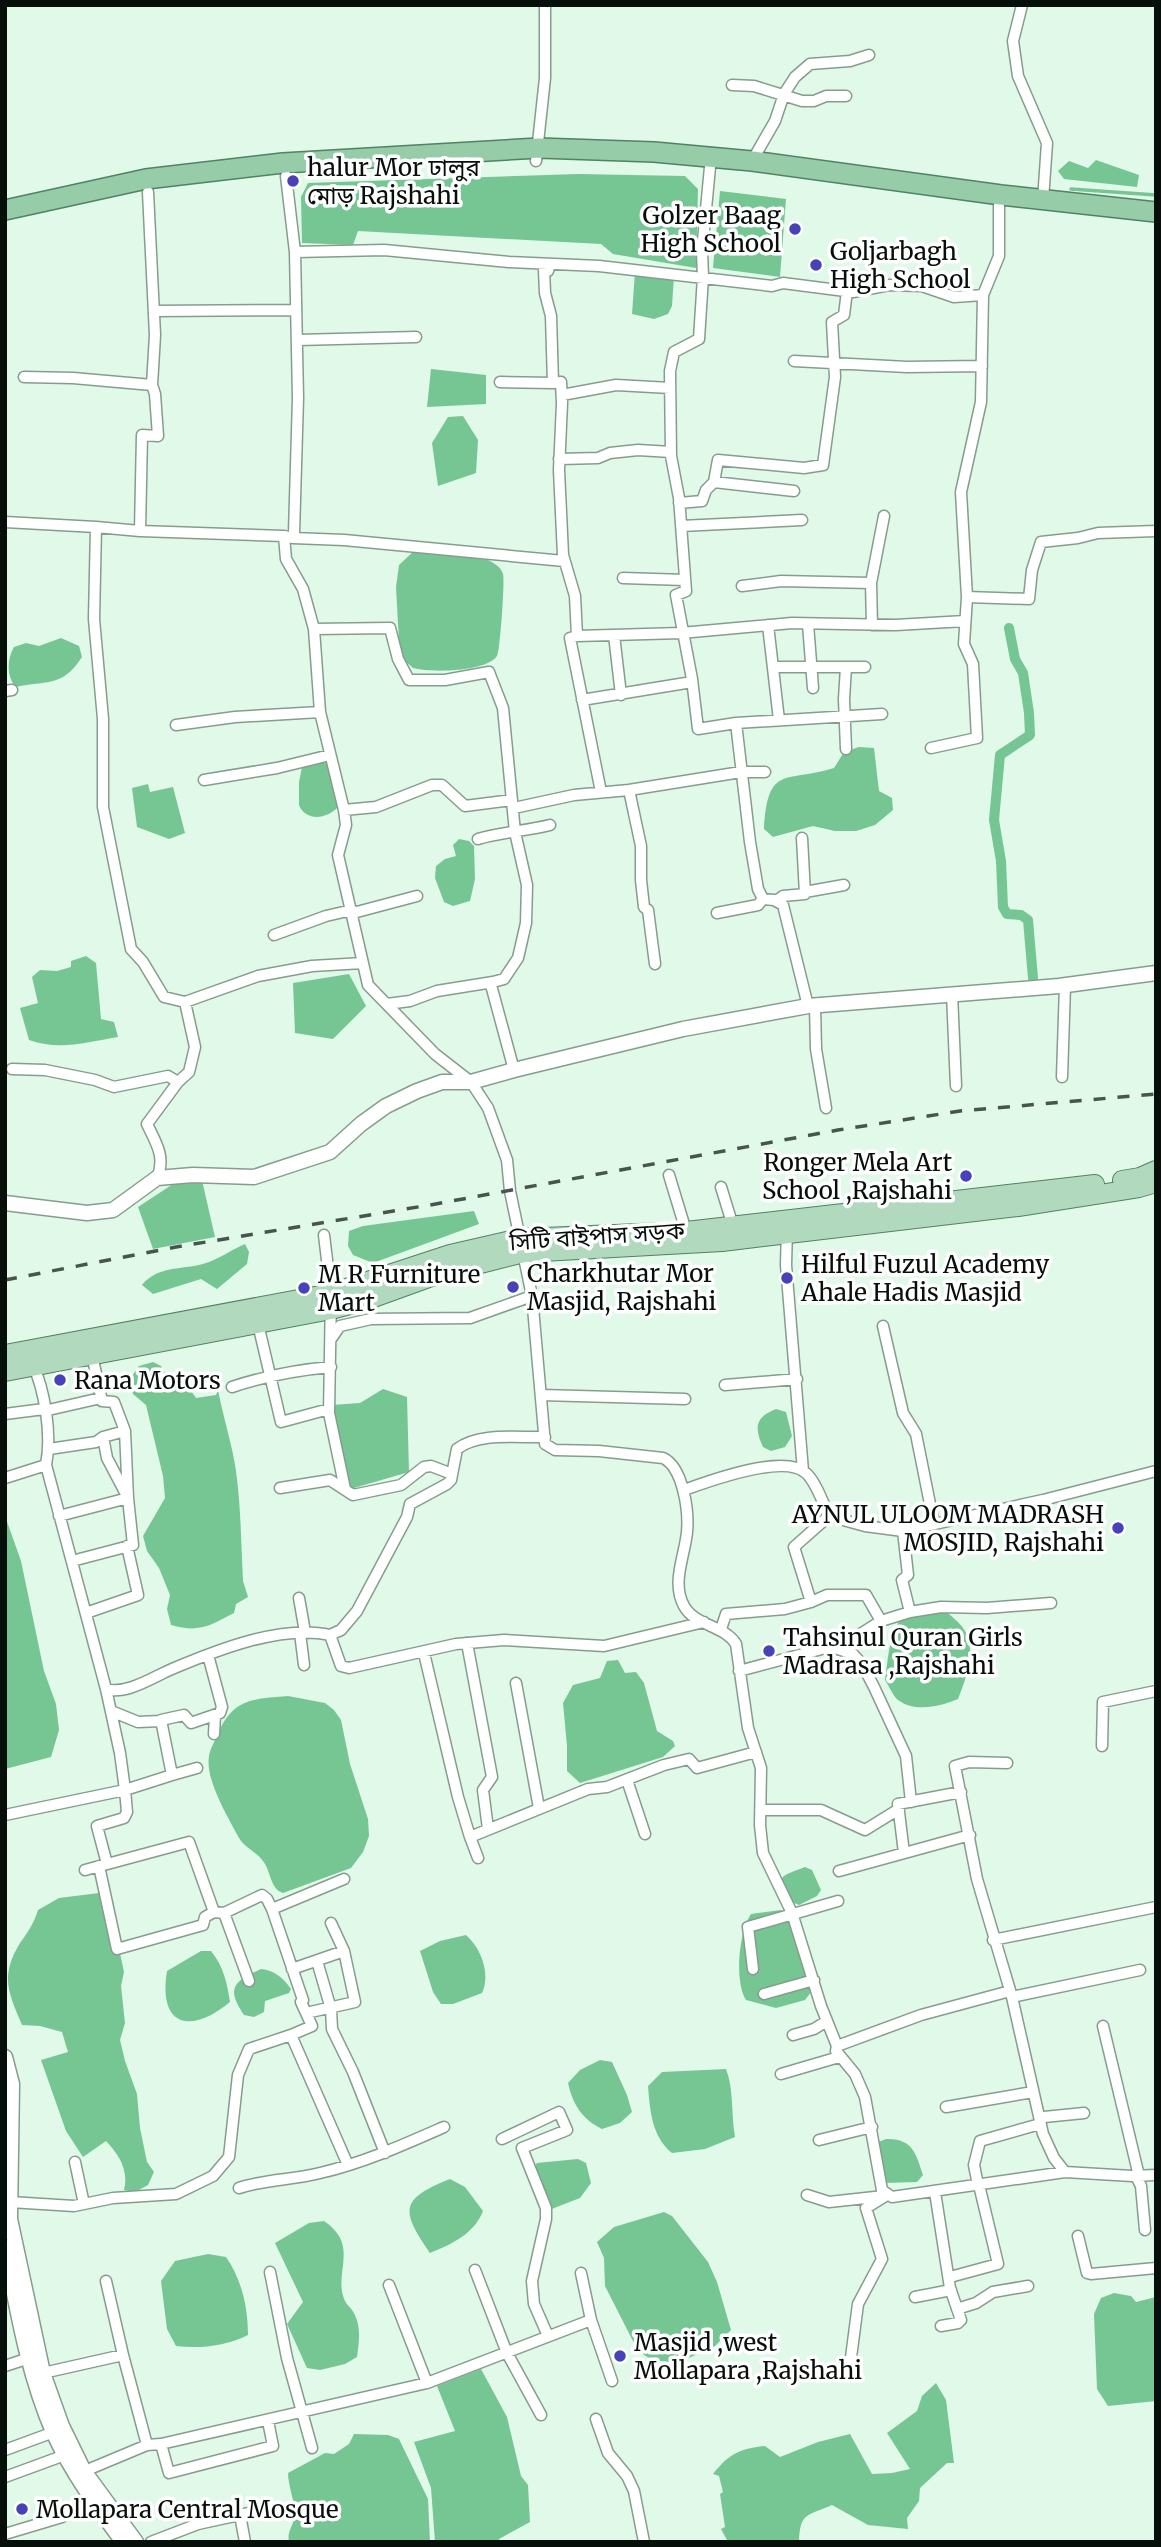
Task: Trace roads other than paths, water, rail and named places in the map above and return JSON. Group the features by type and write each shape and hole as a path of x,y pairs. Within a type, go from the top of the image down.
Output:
{"highway":[{"path":"5,209 146,179 283,163 654,152 752,160 1043,200 1156,212"},
{"path":"5,218 148,192 286,176 537,155 710,167 1156,225"}],"main road":[{"name":"সিটি বাইপাস সড়ক","path":"522,1246 733,1226 787,1226 1140,1177 1156,1170"},
{"path":"5,1371 30,1358 331,1301 365,1301 522,1246 692,1245 787,1226 1018,1207 1156,1183"},
{"path":"5,1354 30,1358 92,1355 258,1324 331,1301"}],"street":[{"path":"537,155 545,78 545,5"},
{"path":"1022,5 1013,41 1018,76 1047,143 1043,200"},
{"path":"752,160 775,121 784,94 795,77 810,64 850,61 869,55"},
{"path":"732,85 754,86 803,101 814,101 826,96 846,96"},
{"path":"710,167 702,251 699,339 674,352 670,371 671,452 679,503 686,591 676,595 698,729 736,723 882,713"},
{"path":"286,176 295,252 298,398 286,559 303,589 314,629 320,712 346,825 338,855 368,985 435,1054 471,1082 488,1108 507,1160 532,1296 548,1447 555,1450 599,1451 663,1458 675,1467 684,1490 687,1531 680,1560 679,1586 685,1608 704,1622 730,1635 736,1644 748,1728 762,1781 763,1853 792,1913 838,2052 859,2080 872,2127 882,2190 887,2195"},
{"path":"140,531 142,435 158,436 152,385 154,311 148,192"},
{"path":"931,748 977,738 973,664 964,644 967,597 961,492 981,402 983,295 999,257 999,205"},
{"path":"295,252 384,250 509,262 599,266 772,286 783,283 848,291 889,285 922,286 954,297 983,295"},
{"path":"550,264 548,271 544,270 545,293 551,316 553,383"},
{"path":"679,503 702,500 706,490 714,482 718,460 804,468 823,465 833,389 832,322 844,315 848,291"},
{"path":"154,311 296,310"},
{"path":"297,340 416,337"},
{"path":"794,361 907,367 982,366"},
{"path":"24,377 152,385"},
{"path":"500,382 561,382 559,459 564,561"},
{"path":"562,395 616,385 670,387"},
{"path":"559,459 598,458 610,453 638,450 671,452"},
{"path":"714,482 793,491"},
{"path":"872,625 871,583 884,516"},
{"path":"681,526 802,520"},
{"path":"5,522 344,540 564,561 567,562 575,596 577,636"},
{"path":"96,527 94,619 103,719 103,807 131,949 143,962 164,997 185,1002 258,976 312,966 363,963"},
{"path":"967,597 1029,599 1032,570 1041,542 1098,533 1156,531"},
{"path":"623,578 685,580"},
{"path":"742,586 781,581 871,583"},
{"path":"601,792 570,638 681,633 768,625 872,625 965,621"},
{"path":"808,624 813,688"},
{"path":"768,625 779,720"},
{"path":"314,629 390,628 398,659 409,680 445,680 489,672 503,708 515,832 527,885 526,923 518,958 504,978 493,982 437,991 410,1001 387,1004"},
{"path":"614,635 621,695"},
{"path":"774,667 865,667"},
{"path":"846,667 846,749"},
{"path":"582,700 692,682"},
{"path":"176,725 235,717 320,712"},
{"path":"736,723 754,872 758,889 764,899 783,905 788,920 812,1006 826,1108"},
{"path":"204,780 277,768 330,755"},
{"path":"344,810 376,807 432,785 442,785 465,806 513,804 629,790 741,772 765,772"},
{"path":"629,790 641,846 642,894 644,906 648,910 655,964"},
{"path":"478,839 550,825"},
{"path":"802,838 805,892"},
{"path":"776,901 783,896 844,885"},
{"path":"274,935 326,916 417,896"},
{"path":"718,913 758,905 764,899"},
{"path":"157,1178 194,1175 254,1177 330,1152 386,1106 442,1082 471,1082 683,1029 812,1006 1065,986 1156,973"},
{"path":"493,982 491,985 514,1070"},
{"path":"1062,1077 1065,986"},
{"path":"952,994 956,1086"},
{"path":"5,1203 87,1213 113,1210 157,1178 163,1165 160,1150 147,1124 178,1082 189,1072 195,1047 185,1002"},
{"path":"12,1069 46,1070 95,1080 114,1087 169,1076 178,1082"},
{"path":"668,1175 687,1231"},
{"path":"721,1186 733,1226"},
{"path":"787,1226 786,1265 803,1471"},
{"path":"324,1235 331,1301 329,1409 345,1489"},
{"path":"331,1339 340,1326 371,1319 470,1318 532,1296"},
{"path":"258,1324 281,1422 329,1409"},
{"path":"883,1326 903,1413 916,1434 934,1524"},
{"path":"72,1561 134,1545 128,1498 125,1431 114,1402 102,1401 92,1355"},
{"path":"10,2202 74,2206 113,2199 176,2194 213,2176 229,2157 239,2075 249,2049 312,2025 272,1909 262,1895 205,1917 203,1925 117,1949 97,1826 124,1818 127,1812 125,1790 106,1689 46,1465 49,1449 44,1410 30,1358"},
{"path":"232,1387 270,1375 331,1367"},
{"path":"726,1385 797,1379"},
{"path":"541,1395 685,1399"},
{"path":"5,1414 44,1410 101,1398"},
{"path":"49,1449 96,1442 103,1437 125,1431"},
{"path":"103,1437 107,1458 128,1498"},
{"path":"106,1689 114,1691 130,1688 208,1655 269,1636 314,1631 330,1635 341,1630 357,1611 407,1517 410,1504 447,1484 452,1475 457,1449 464,1443 477,1439 545,1437"},
{"path":"5,1478 46,1465"},
{"path":"280,1488 330,1480 353,1495 401,1485 424,1467 431,1466 452,1475"},
{"path":"684,1490 742,1472 796,1467 807,1473 829,1516 865,1526 903,1531 1043,1500 1156,1471"},
{"path":"59,1516 128,1498"},
{"path":"811,1602 794,1547 829,1516"},
{"path":"903,1531 908,1575 902,1580 910,1612"},
{"path":"86,1613 138,1595 127,1546"},
{"path":"721,1629 726,1614 785,1609 827,1595 866,1595 881,1621"},
{"path":"299,1598 304,1665"},
{"path":"739,1671 848,1642 881,1621 910,1612 941,1607 987,1608 1051,1603"},
{"path":"330,1635 341,1666 349,1668 467,1643 503,1640 604,1646 704,1622"},
{"path":"467,1643 492,1777 484,1790 488,1829"},
{"path":"832,1647 853,1654 862,1664 874,1687 906,1756 911,1802"},
{"path":"424,1653 458,1797 478,1858"},
{"path":"111,1711 138,1722 161,1721 184,1715 191,1723 220,1713 222,1707 208,1655"},
{"path":"516,1683 539,1808"},
{"path":"1102,1746 1103,1702 1156,1691"},
{"path":"214,1734 215,1715"},
{"path":"161,1721 172,1774"},
{"path":"470,1837 588,1789 627,1780 664,1765 689,1759 697,1768 756,1752"},
{"path":"1007,1763 969,1762 955,1766 977,1880 1011,1994 1040,2122 1047,2144 1065,2172"},
{"path":"5,1815 125,1790 197,1768"},
{"path":"627,1780 645,1834"},
{"path":"904,1853 898,1804 961,1793"},
{"path":"761,1810 821,1810 865,1830 899,1809"},
{"path":"839,1871 970,1835"},
{"path":"85,1870 189,1842 249,1981"},
{"path":"272,1909 344,1879"},
{"path":"753,1969 748,1927 838,1901"},
{"path":"993,1940 1156,1908"},
{"path":"306,2013 355,2002 344,1951 331,1923"},
{"path":"292,1969 344,1951"},
{"path":"317,1961 331,2009 332,2029 346,2054 384,2153"},
{"path":"781,2074 921,2015 1011,1994 1140,1970"},
{"path":"764,1994 814,1980"},
{"path":"793,2035 814,2029 827,2021"},
{"path":"1103,2026 1141,2186 1145,2230"},
{"path":"291,2035 348,2165"},
{"path":"5,2057 12,2084 10,2219 43,2373 80,2473"},
{"path":"946,2107 1033,2092"},
{"path":"502,2139 559,2112 566,2130 522,2148 546,2208 532,2281 534,2304 548,2336"},
{"path":"950,2277 998,2264 974,2165 980,2141 1040,2122 1044,2117 1084,2113"},
{"path":"239,2188 252,2183 321,2173 348,2165 444,2127"},
{"path":"819,2140 872,2127"},
{"path":"75,2162 84,2204"},
{"path":"807,2195 829,2202 935,2192 1065,2172 1156,2175"},
{"path":"935,2192 951,2290 961,2320 941,2326"},
{"path":"850,2365 858,2304 882,2259 866,2208 887,2195"},
{"path":"1078,2236 1087,2273 1156,2268"},
{"path":"5,2247 29,2358 54,2432 65,2455 80,2473 123,2542"},
{"path":"475,2270 508,2353 541,2415"},
{"path":"270,2272 287,2358 312,2448"},
{"path":"582,2273 592,2320 612,2381"},
{"path":"106,2281 147,2445"},
{"path":"389,2285 427,2383"},
{"path":"957,2309 976,2303 993,2292 1028,2286"},
{"path":"915,2298 951,2290"},
{"path":"80,2473 147,2445 268,2421 427,2383 592,2320"},
{"path":"43,2373 123,2354"},
{"path":"5,2366 29,2358"},
{"path":"596,2419 608,2453 627,2476 634,2491 644,2542"},
{"path":"161,2444 169,2473 273,2446 268,2421"},
{"path":"5,2451 54,2432"},
{"path":"5,2477 65,2455"},
{"path":"5,2534 62,2517 96,2497"},
{"path":"96,2497 136,2542"},
{"path":"151,2542 198,2524 267,2510"},
{"path":"240,2515 245,2542"}],"waterway":[{"path":"1071,189 1156,195"},
{"path":"1009,628 1015,659 1023,673 1030,735 1000,755 994,820 1001,861 1003,907 1007,914 1021,915 1028,920 1033,978"}],"railway":[{"path":"5,1280 176,1247 430,1205 838,1130 960,1111 1156,1094"}],"place":[{"name":"halur Mor ঢালুর মোড় Rajshahi","path":"293,181"},
{"name":"Golzer Baag High School","path":"795,229"},
{"name":"Goljarbagh High School","path":"816,265"},
{"name":"Ronger Mela Art School ,Rajshahi","path":"966,1176"},
{"name":"Hilful Fuzul Academy Ahale Hadis Masjid","path":"787,1278"},
{"name":"Charkhutar Mor Masjid, Rajshahi","path":"513,1287"},
{"name":"M R Furniture Mart","path":"304,1288"},
{"name":"Rana Motors","path":"60,1380"},
{"name":"AYNUL ULOOM MADRASH MOSJID, Rajshahi","path":"1118,1528"},
{"name":"Tahsinul Quran Girls Madrasa ,Rajshahi","path":"769,1651"},
{"name":"Masjid ,west Mollapara ,Rajshahi","path":"620,2356"},
{"name":"Mollapara Central Mosque","path":"22,2509"}]}
